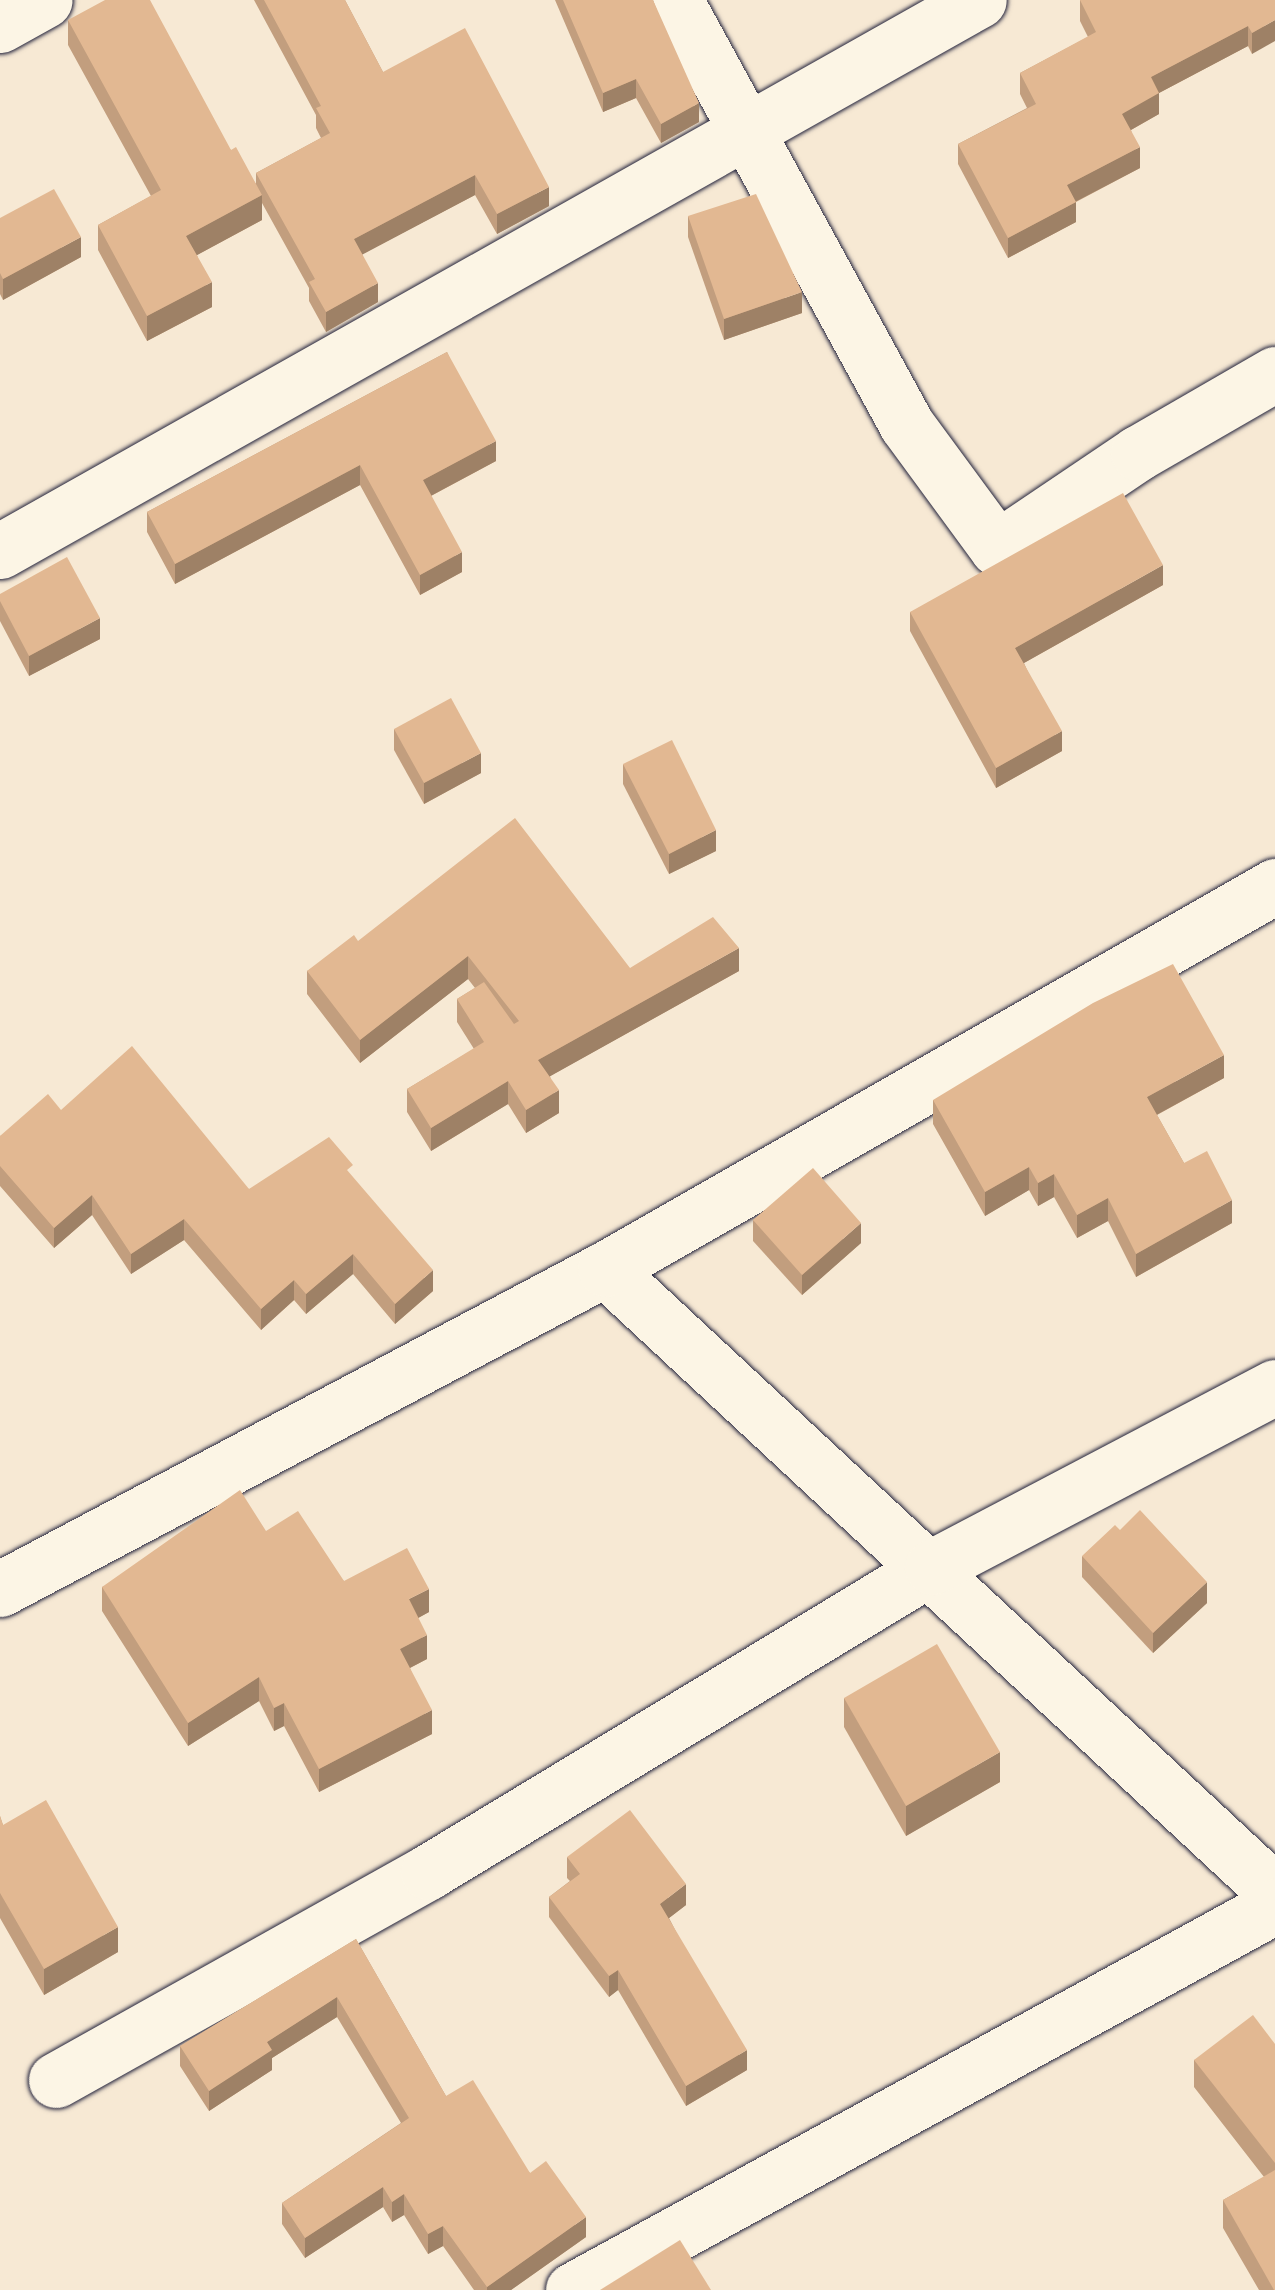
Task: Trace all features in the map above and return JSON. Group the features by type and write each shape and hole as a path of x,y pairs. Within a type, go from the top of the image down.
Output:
{"street":[{"path":"0,26 45,0"},
{"path":"674,0 906,424 997,548 1138,453 1275,374"},
{"path":"0,551 978,0"},
{"path":"0,1589 606,1270 1275,886"},
{"path":"606,1270 932,1567 1275,1892"},
{"path":"56,2080 428,1872 932,1567 1275,1387"},
{"path":"573,2290 1275,1906"}],"building":[{"path":"105,0 150,0 231,150 236,147 262,195 186,236 212,282 147,316 98,225 161,190 68,20"},
{"path":"264,0 345,0 383,72 465,28 549,187 497,214 475,175 354,239 378,283 326,312 309,282 315,279 256,173 330,133 316,108 321,106"},
{"path":"563,0 653,0 699,103 661,124 636,79 603,93"},
{"path":"1080,0 1275,0 1275,20 1252,33 1248,26 1151,77 1159,93 1122,114 1140,147 1067,185 1076,202 1008,238 958,144 1036,104 1020,73 1096,32"},
{"path":"54,189 81,237 3,279 0,218"},
{"path":"756,194 802,292 724,319 688,216"},
{"path":"447,352 496,441 423,480 462,552 420,575 360,465 175,564 147,512"},
{"path":"1123,493 1163,565 1015,648 1062,731 996,768 910,612"},
{"path":"67,557 100,618 29,656 0,594"},
{"path":"451,698 481,753 424,783 394,729"},
{"path":"672,740 716,830 669,854 623,764"},
{"path":"515,818 630,968 713,917 739,948 538,1060 559,1090 526,1110 508,1081 431,1128 407,1089 484,1042 457,999 484,982 514,1024 519,1021 468,956 360,1040 307,971 354,935 358,941"},
{"path":"1173,964 1224,1055 1147,1097 1184,1163 1207,1151 1232,1200 1136,1254 1108,1198 1077,1215 1054,1174 1038,1183 1029,1167 985,1192 933,1100 1093,1003"},
{"path":"132,1046 249,1189 329,1137 353,1165 347,1170 433,1270 395,1304 353,1254 306,1294 294,1280 261,1309 184,1219 131,1254 92,1195 54,1228 0,1166 0,1136 48,1094 61,1110"},
{"path":"813,1168 861,1223 802,1275 753,1220"},
{"path":"240,1490 266,1531 298,1511 344,1581 407,1548 429,1589 409,1599 427,1635 400,1649 432,1710 319,1769 284,1703 274,1708 259,1677 188,1723 102,1587"},
{"path":"1140,1510 1207,1582 1153,1633 1082,1556 1115,1525 1120,1530"},
{"path":"937,1644 1000,1752 906,1806 844,1698"},
{"path":"46,1800 118,1927 44,1969 0,1893 0,1816 3,1825"},
{"path":"630,1810 686,1884 660,1904 747,2050 686,2086 618,1970 609,1976 549,1897 580,1874 567,1857"},
{"path":"356,1939 446,2096 473,2080 530,2173 546,2161 586,2217 487,2287 443,2226 428,2234 404,2194 392,2202 383,2187 305,2238 282,2203 409,2118 337,1997 267,2042 272,2050 209,2091 180,2046"},
{"path":"1253,2015 1275,2044 1275,2163 1194,2060"},
{"path":"1275,2170 1275,2290 1274,2290 1223,2200"},
{"path":"680,2240 711,2290 600,2290"}]}
